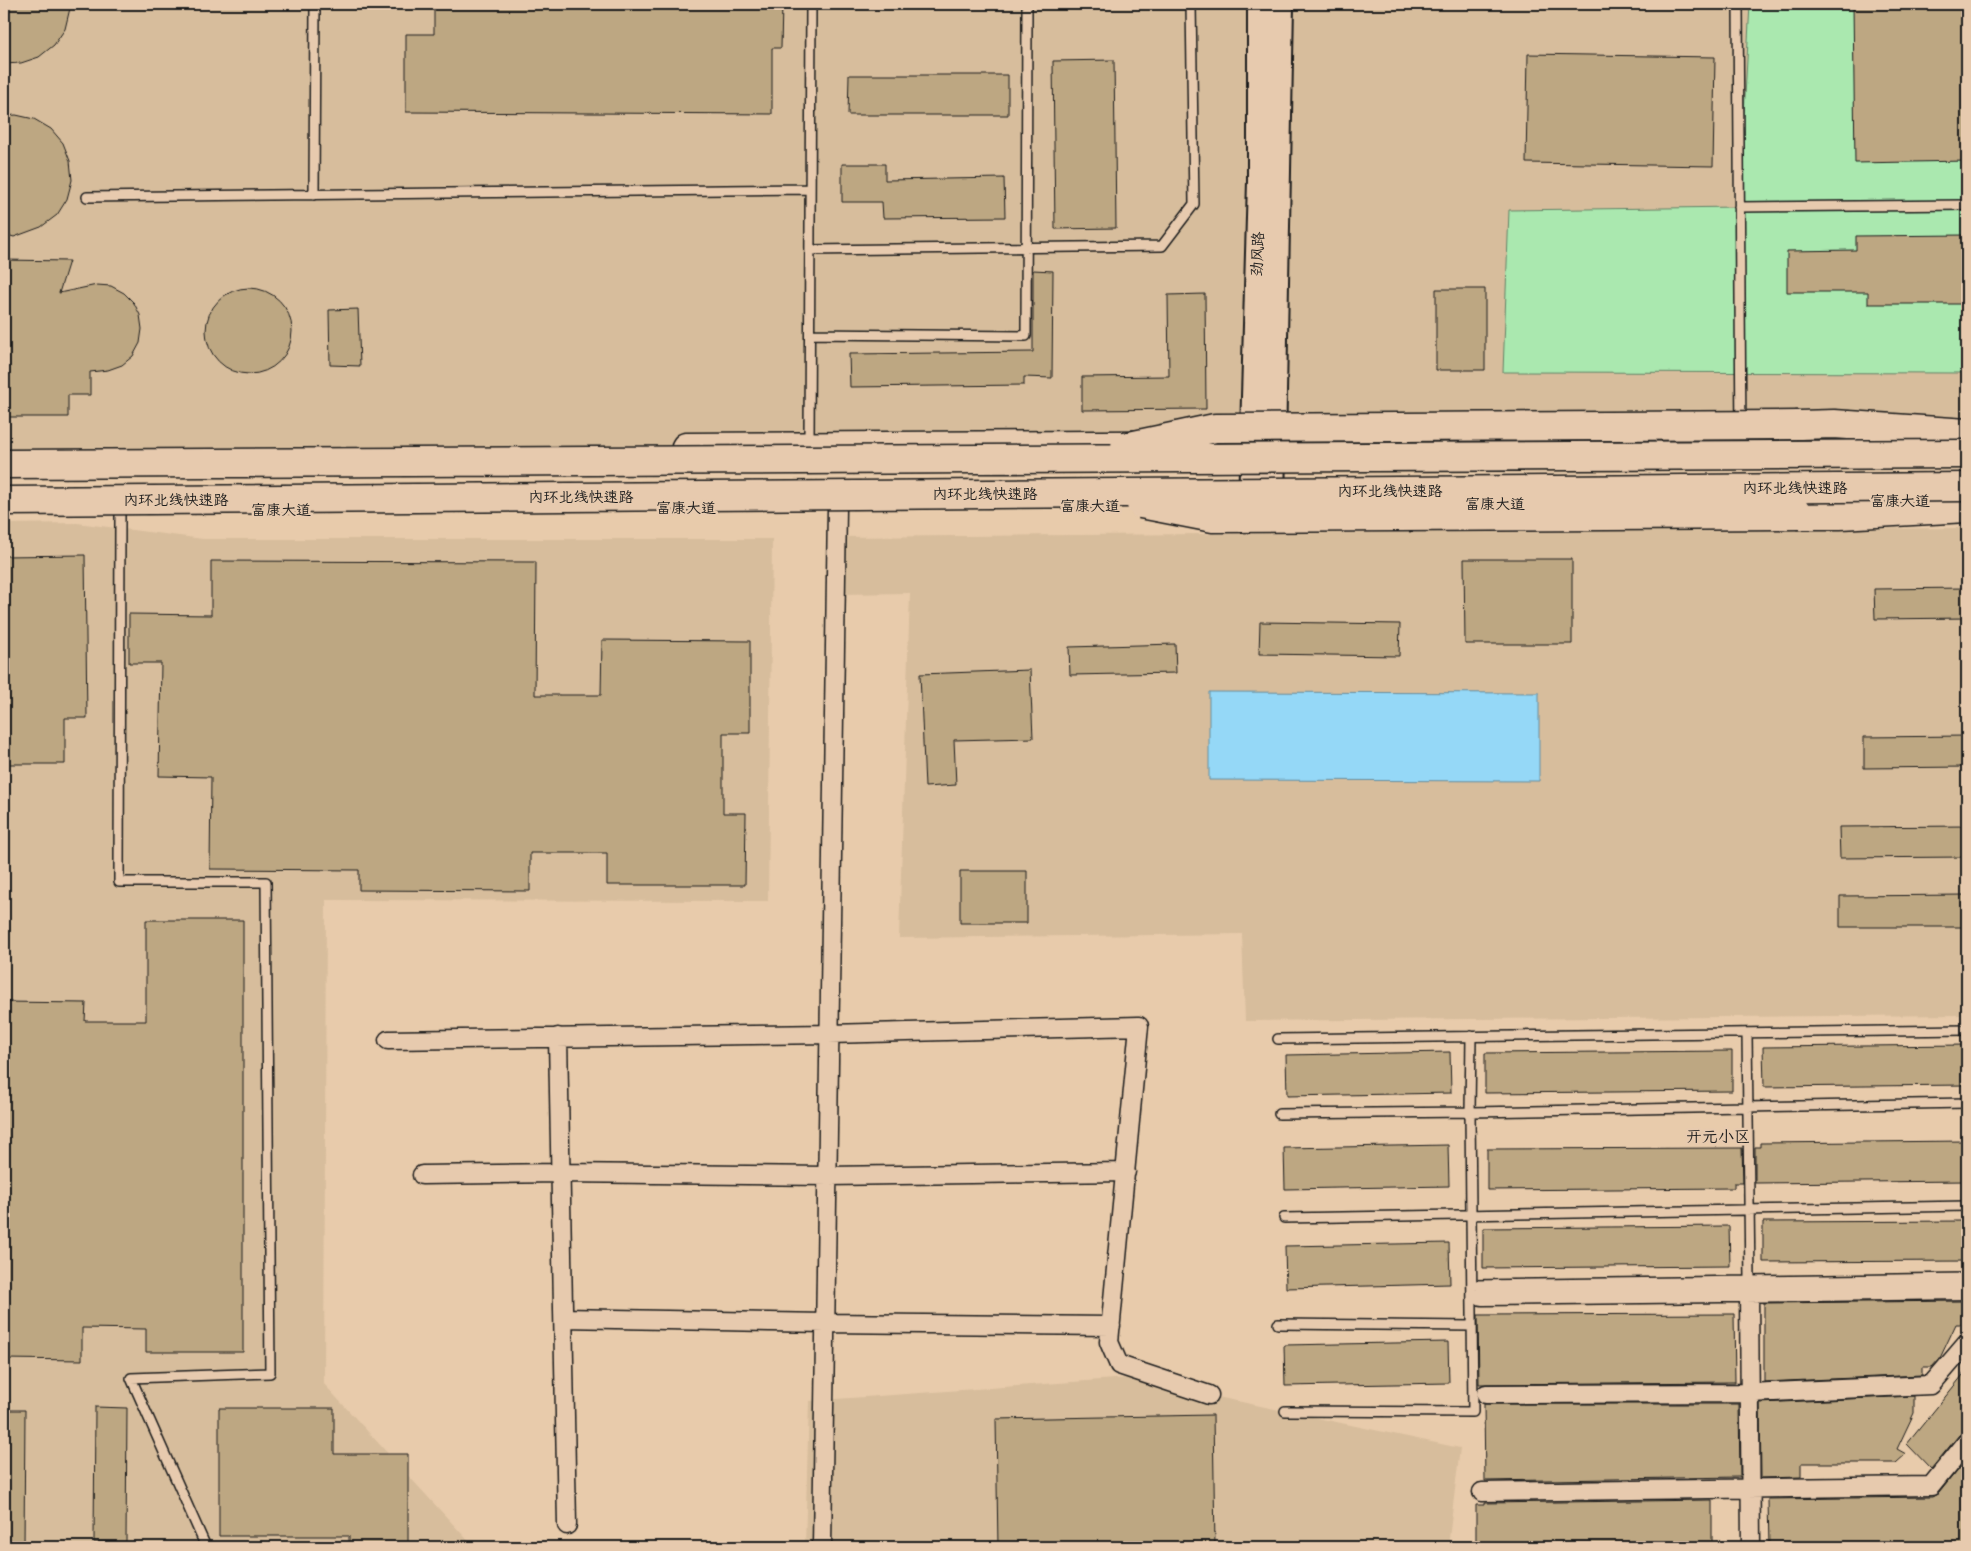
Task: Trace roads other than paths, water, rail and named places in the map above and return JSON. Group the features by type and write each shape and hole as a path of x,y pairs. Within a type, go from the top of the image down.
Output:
{"main road":[{"path":"943,459 1119,448 1215,428 1834,424 1967,433"},
{"path":"4,452 809,446 1967,442"},
{"path":"4,464 1967,454"},
{"name":"内环北线快速路","path":"4,501 1967,487"},
{"path":"940,494 1119,500 1213,518 1800,515 1967,508"},
{"name":"富康大道","path":"4,512 1967,501"}],"street":[{"name":"劲风路","path":"1260,4 1262,505"},
{"name":"劲风路","path":"1262,444 1281,68 1281,4"},
{"path":"822,1547 837,507"},
{"path":"388,1040 829,1034 1139,1026 1109,1342 1119,1365 1209,1395"},
{"path":"558,1037 567,1525"},
{"path":"422,1175 561,1173 828,1176 1126,1172"},
{"path":"1749,1286 1750,1547"},
{"path":"1477,1291 1749,1286 1967,1290"},
{"path":"564,1318 1111,1326"},
{"path":"1486,1394 1749,1393 1931,1386 1967,1343"},
{"path":"1482,1492 1931,1486 1967,1442"}],"lane":[{"path":"314,194 315,4"},
{"path":"809,446 811,4"},
{"path":"811,334 1026,336 1028,247 1027,4"},
{"path":"810,250 1162,246 1194,204 1190,4"},
{"path":"1738,4 1741,442"},
{"path":"87,197 810,189"},
{"path":"1739,208 1967,205"},
{"path":"120,511 119,882 266,882 270,1373 131,1378 206,1547"},
{"path":"1278,1039 1967,1030"},
{"path":"1748,1033 1749,1286 1967,1278"},
{"path":"1285,1411 1473,1412 1472,1326 1477,1291 1471,1216 1471,1036"},
{"path":"1279,1114 1967,1103"},
{"path":"1284,1218 1967,1206"},
{"path":"1278,1324 1472,1326"}],"water":[{"path":"1209,692 1539,693 1539,781 1209,780"}],"district":[{"name":"开元小区","path":"1718,1137"}]}
